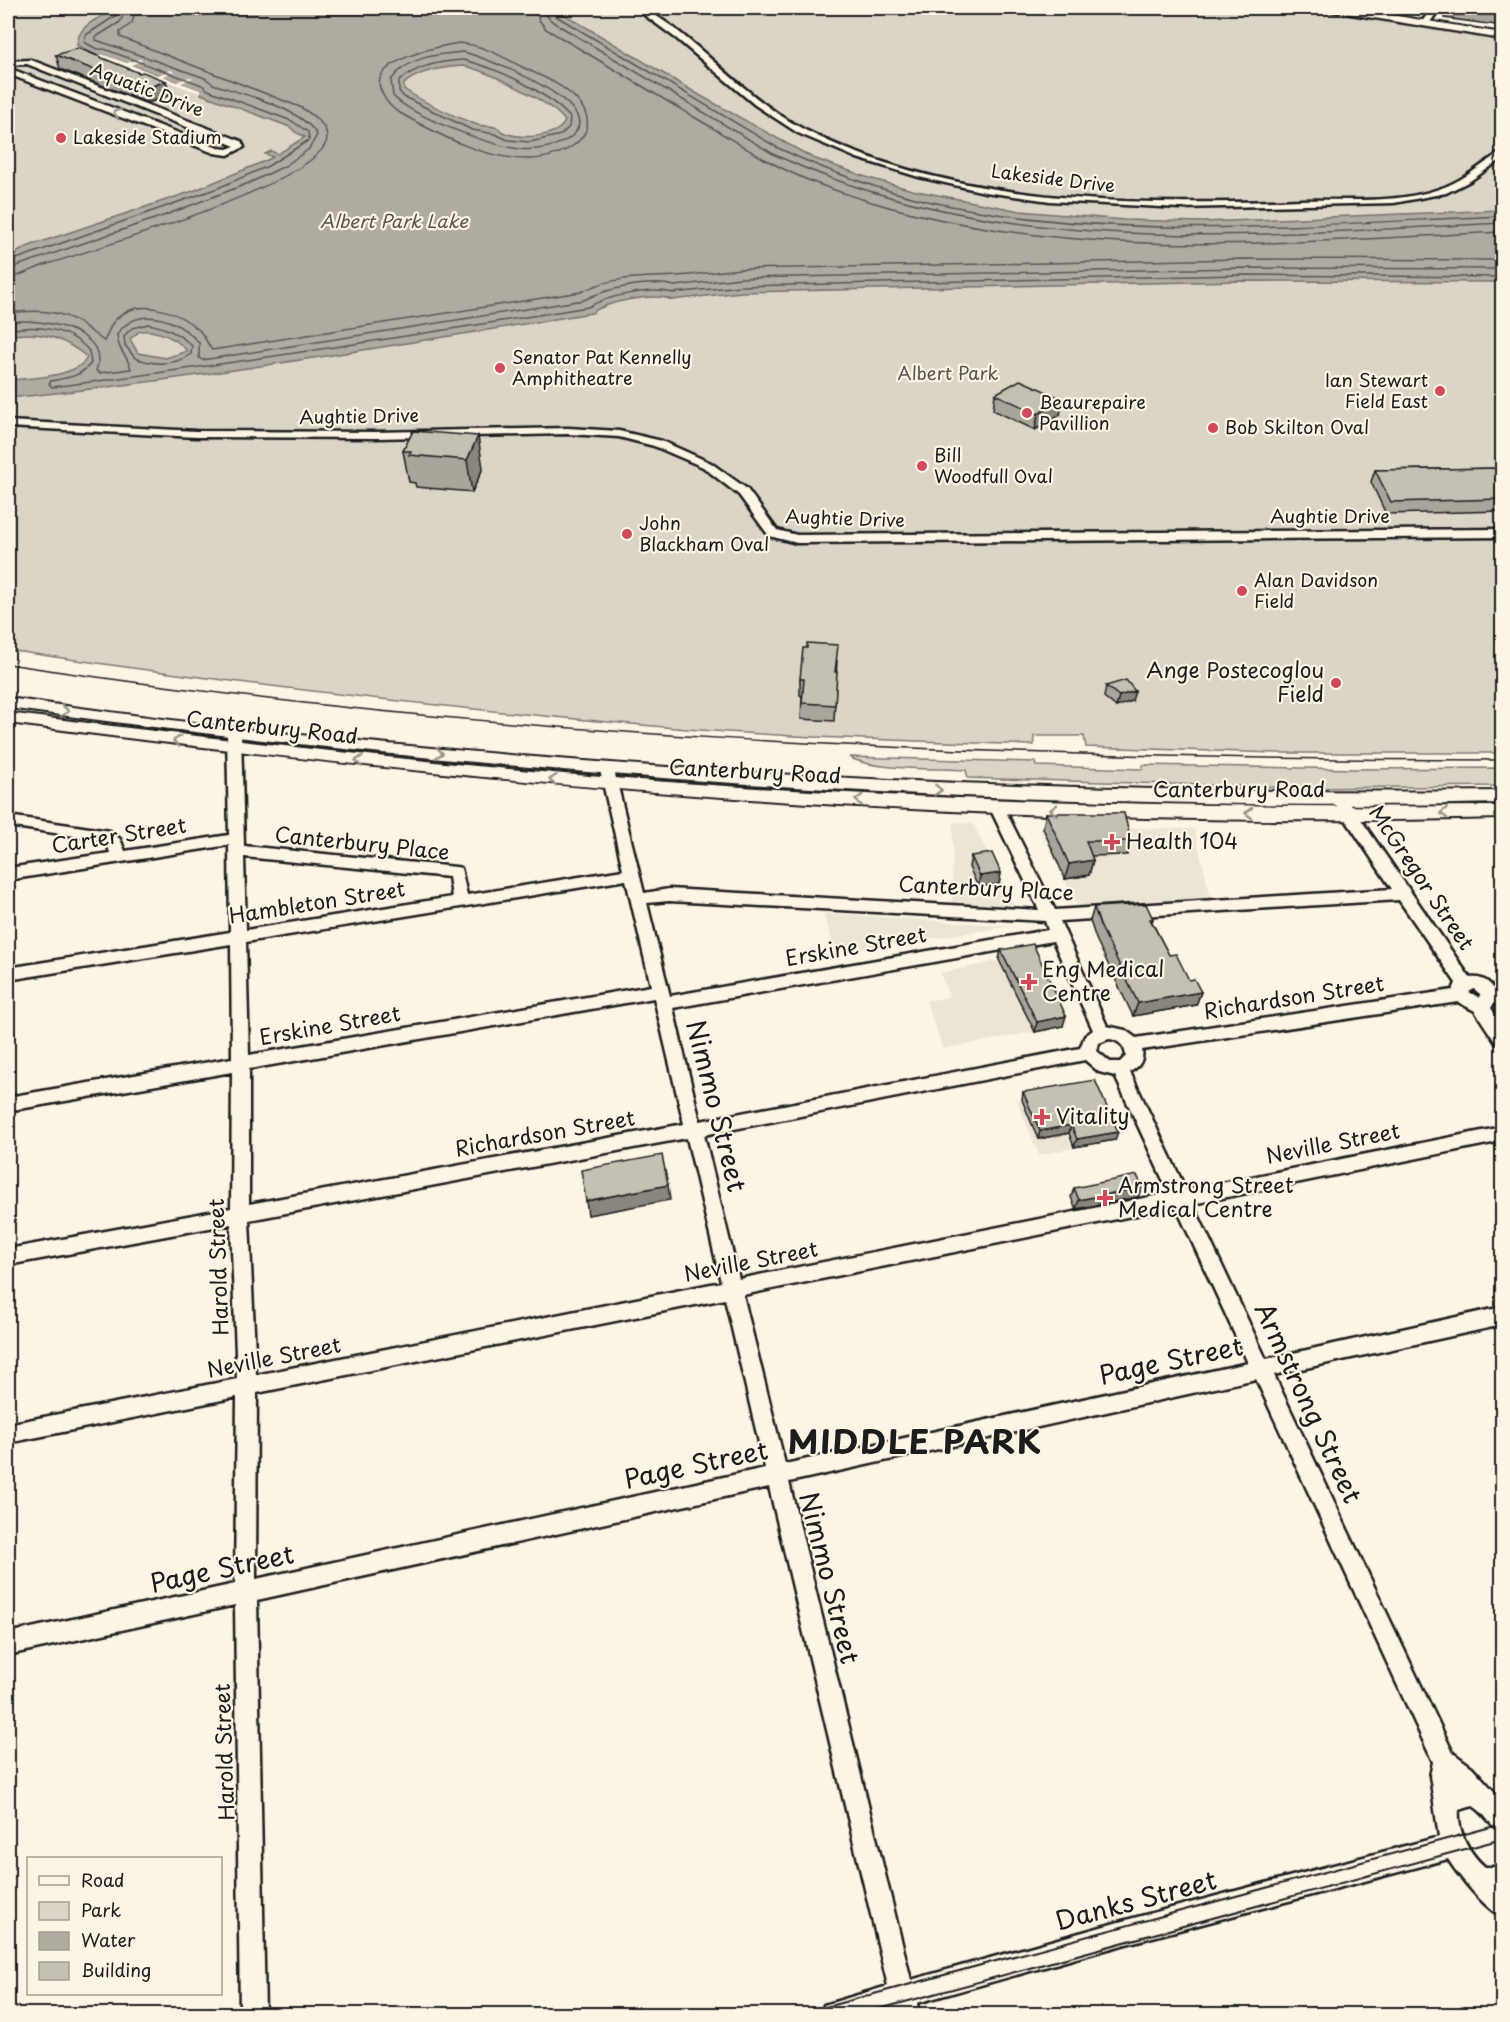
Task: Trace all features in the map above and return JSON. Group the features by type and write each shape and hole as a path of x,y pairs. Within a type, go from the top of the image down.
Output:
{"highway":[{"path":"1330,8 1503,36"}],"main road":[{"name":"Canterbury Road","path":"8,703 234,741"},
{"name":"Canterbury Road","path":"8,718 609,777 997,808 1344,806 1503,797"},
{"name":"Canterbury Road","path":"609,777 1503,812"}],"street":[{"name":"Lakeside Drive","path":"638,8 671,30 747,97 796,128 837,147 885,163 989,189 1070,200 1161,207 1394,200 1446,190 1470,178 1503,155"},
{"path":"1425,23 1436,8"},
{"name":"Aquatic Drive","path":"8,63 28,62 238,143 240,147 228,152 217,151 8,71"},
{"name":"Aughtie Drive","path":"8,424 208,434 376,435 582,431 619,435 658,443 707,465 743,492 773,533 797,539 1503,534"},
{"name":"Harold Street","path":"234,741 241,1065 240,1214 247,1386 245,1592 252,2014"},
{"name":"Nimmo Street","path":"609,777 905,2005"},
{"name":"McGregor Street","path":"1344,806 1463,989"},
{"path":"997,808 1050,916 1102,1033"},
{"path":"8,821 110,836 115,843 118,858"},
{"name":"Carter Street","path":"8,874 118,858 237,845"},
{"name":"Canterbury Place","path":"237,845 456,872 460,902"},
{"name":"Hambleton Street","path":"8,974 632,874"},
{"name":"Canterbury Place","path":"638,899 669,894 1050,916 1403,894"},
{"name":"Erskine Street","path":"8,1104 1058,934"},
{"path":"1463,989 1468,1002 1491,998 1503,1038"},
{"name":"Richardson Street","path":"1133,1045 1463,989"},
{"path":"1102,1033 1122,1036 1133,1045 1135,1057 1132,1063 1120,1069 1105,1068 1098,1064 1089,1053 1092,1039 1102,1033"},
{"name":"Richardson Street","path":"8,1257 693,1130 1089,1053"},
{"name":"Armstrong Street","path":"1120,1069 1445,1761 1464,1775 1494,1806 1503,1820"},
{"name":"Neville Street","path":"8,1434 1503,1134"},
{"name":"Page Street","path":"8,1644 1503,1316"},
{"name":"Armstrong Street","path":"1445,1761 1442,1776 1447,1804 1445,1814 1455,1845 1470,1871 1491,1878"},
{"path":"1447,1804 1451,1800 1469,1794 1485,1798"},
{"name":"Danks Street","path":"833,2014 905,2005 1126,1932 1455,1845"},
{"path":"1491,1878 1503,1904"}],"shaded area":[{"path":"953,822 973,824 1015,908 952,903"},
{"path":"1043,827 1194,829 1212,901 1080,911 1040,829"},
{"path":"823,913 1012,926 836,953"},
{"path":"1027,955 1064,1026 943,1049 926,1001 949,997 940,973"},
{"path":"1091,1088 1113,1140 1039,1155 1017,1101"}],"green space":[{"name":"Albert Park","path":"8,8 1302,8 1502,41 1502,753 1278,753 1086,747 1084,736 1034,736 1034,745 730,732 347,695 8,650"},
{"path":"849,757 1035,762 1036,766 1143,769 1143,765 1356,769 1502,768 1502,786 1304,788 968,778 966,770 889,767"}],"water":[{"name":"Albert Park Lake","path":"120,8 554,8 701,96 813,158 869,178 912,190 1020,211 1124,220 1203,222 1502,210 1502,282 1241,281 741,292 672,300 655,297 618,302 592,313 373,349 154,381 8,398 8,380 39,378 63,373 82,364 87,357 69,344 50,337 31,334 8,336 8,257 29,246 193,191 265,161 273,157 265,154 271,151 278,154 305,137 290,127 201,94 202,91 102,54 98,56 77,45 81,31 86,26 99,17","holes":["463,66 487,74 533,96 558,113 565,121 561,127 547,134 512,135 496,127 478,125 457,117 404,89 404,84 416,76 440,69","140,331 153,331 166,335 187,351 166,358 138,353 130,339"]}],"pier":[{"path":"102,54 127,63 143,60 131,65 158,75 171,70 174,72 163,76 177,82 189,77 193,78 181,83 203,91 199,93 98,56"}],"building":[{"path":"78,48 139,73 143,72 166,81 144,89 56,55"},
{"path":"1020,380 1063,399 1038,414 995,394"},
{"path":"413,431 478,436 467,460 409,455 411,451 403,451"},
{"path":"1503,468 1503,499 1391,502 1375,470"},
{"path":"807,643 838,645 835,705 802,703 804,679 800,679 803,648 807,648"},
{"path":"1126,680 1135,691 1119,696 1106,686"},
{"path":"1046,813 1124,813 1131,841 1086,841 1093,860 1069,864"},
{"path":"992,853 1001,873 980,876 971,856"},
{"path":"1146,904 1153,919 1150,919 1169,955 1176,954 1189,980 1194,979 1201,992 1138,1003 1100,925 1094,907"},
{"path":"1033,944 1066,1016 1037,1022 1001,950"},
{"path":"1095,1080 1118,1132 1077,1139 1071,1125 1040,1131 1023,1092"},
{"path":"662,1155 668,1185 586,1201 581,1170"},
{"path":"1137,1175 1142,1187 1079,1200 1074,1188"}],"tram line":[{"path":"8,664 194,690 380,711 566,728 940,749 1315,759 1502,760"},
{"path":"800,2014 1502,1824"},
{"path":"861,2014 1502,1839"}],"place":[{"name":"Lakeside Stadium","path":"61,138"},
{"name":"Senator Pat Kennelly Amphitheatre","path":"500,368"},
{"name":"Ian Stewart Field East","path":"1440,391"},
{"name":"Beaurepaire Pavillion","path":"1027,413"},
{"name":"Bob Skilton Oval","path":"1213,428"},
{"name":"Bill Woodfull Oval","path":"922,466"},
{"name":"John Blackham Oval","path":"627,534"},
{"name":"Alan Davidson Field","path":"1242,591"},
{"name":"Ange Postecoglou Field","path":"1336,683"},
{"name":"Health 104","path":"1112,842"},
{"name":"Eng Medical Centre","path":"1029,982"},
{"name":"Vitality","path":"1042,1117"},
{"name":"Armstrong Street Medical Centre","path":"1105,1198"}],"district":[{"name":"MIDDLE PARK","path":"915,1442"}]}
